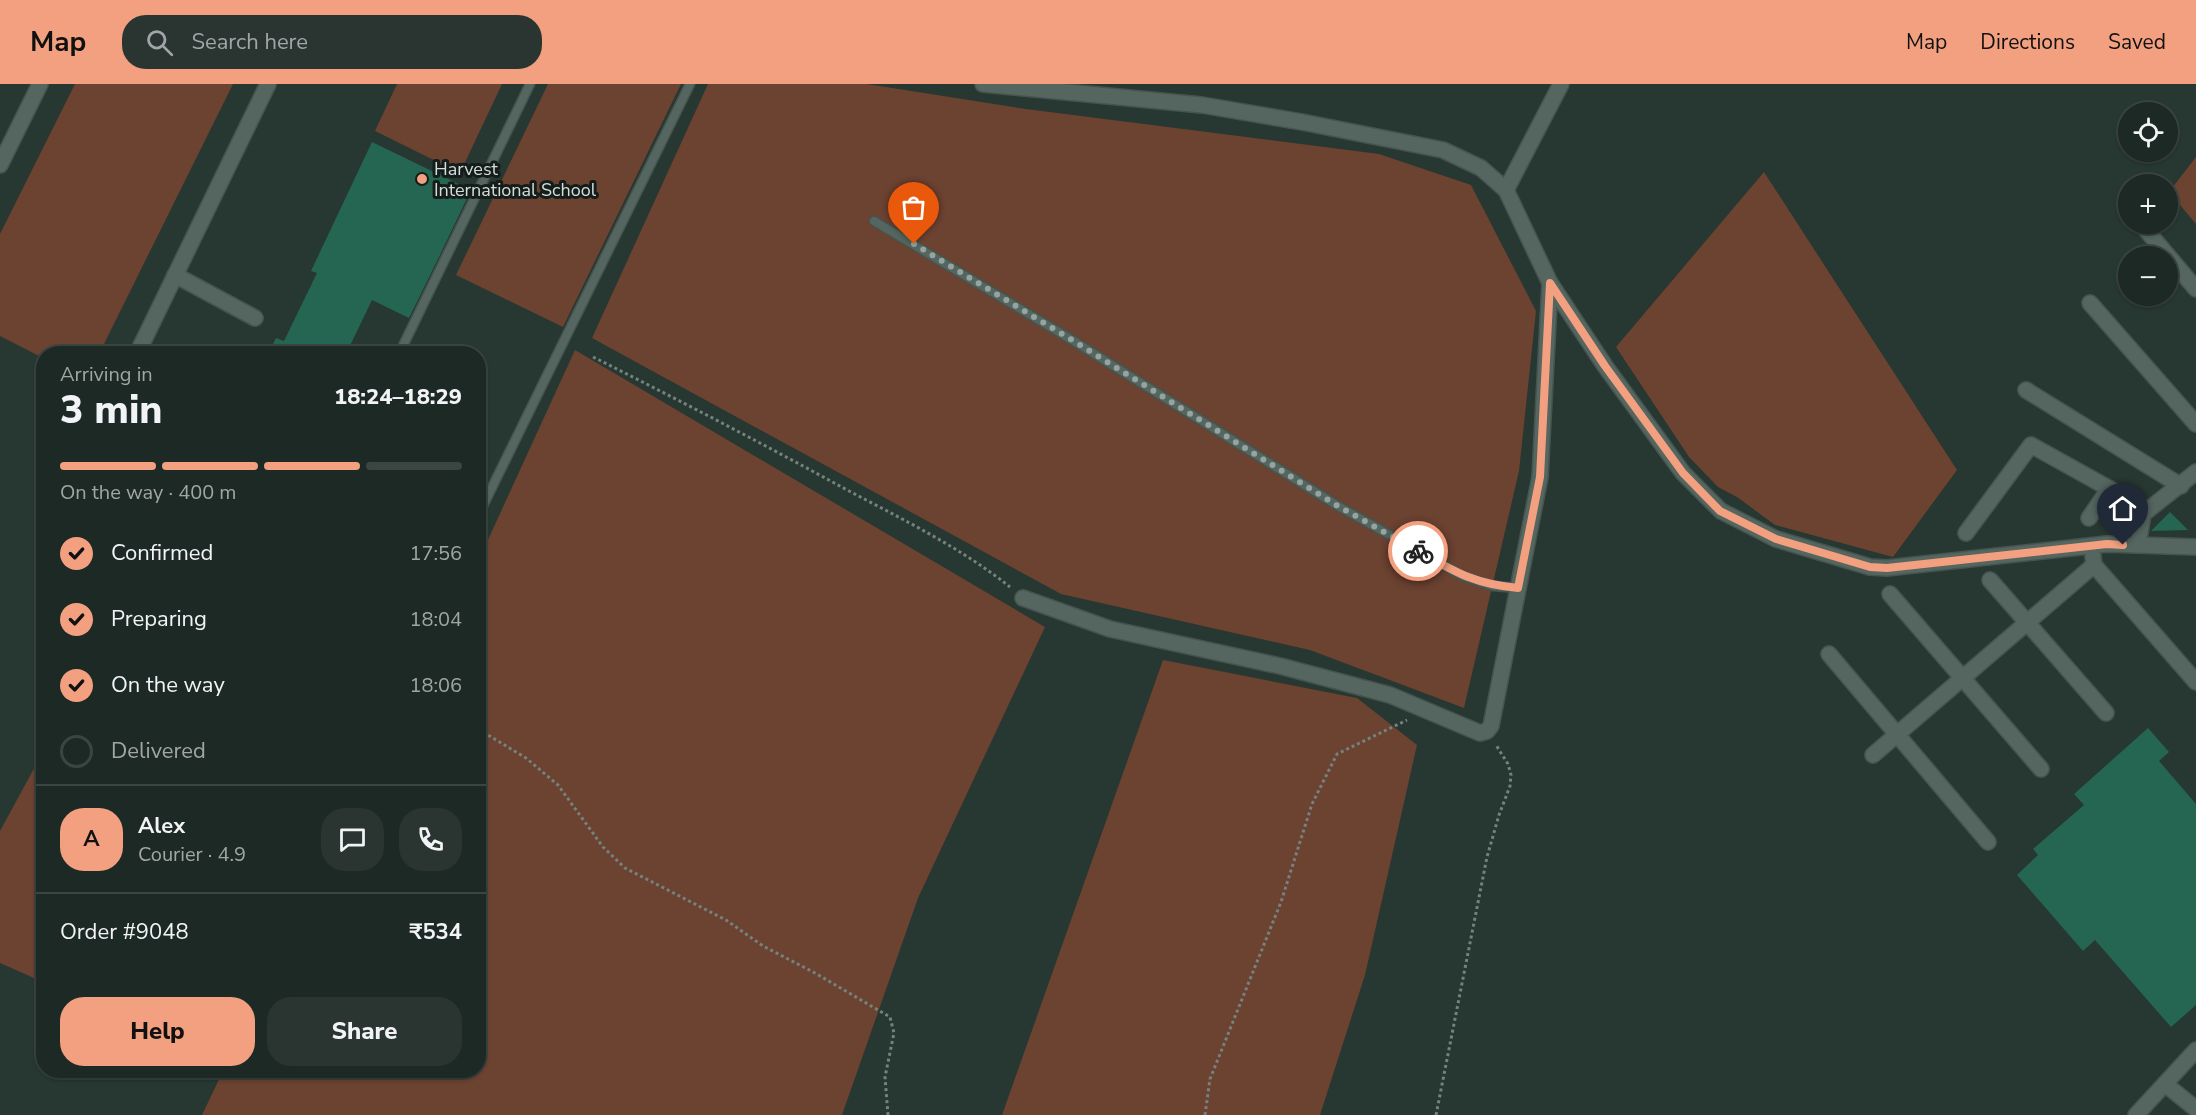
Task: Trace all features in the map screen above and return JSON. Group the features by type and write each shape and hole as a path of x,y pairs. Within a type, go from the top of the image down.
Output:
{"street":[{"path":"0,165 40,84"},
{"path":"141,346 268,84"},
{"path":"982,84 1202,105 1443,150 1481,168 1506,190 1550,283 1605,366 1683,473 1720,511 1776,539 1870,567 1887,568 2092,546 2138,545 2196,548"},
{"path":"1506,190 1561,84"},
{"path":"2150,234 2196,288"},
{"path":"176,275 255,318"},
{"path":"1023,598 1110,629 1280,666 1390,695 1480,733 1487,731 1491,726 1540,477 1550,283"},
{"path":"2090,303 2196,424"},
{"path":"2026,390 2181,486"},
{"path":"1966,533 2031,445 2148,510"},
{"path":"2138,545 2143,514 2196,472"},
{"path":"2089,518 2109,489"},
{"path":"2092,546 2094,565 2196,682"},
{"path":"1873,755 2094,565"},
{"path":"1990,580 2106,713"},
{"path":"1890,594 2041,769"},
{"path":"1829,654 1988,842"},
{"path":"2136,1115 2196,1050"},
{"path":"2165,1084 2196,1109"}],"lane":[{"path":"403,346 530,84"},
{"path":"486,500 690,84"},
{"path":"874,221 1072,340 1338,506 1463,576 1493,586 1518,588"}],"path":[{"path":"593,357 724,423 914,526 980,563 1023,598"},
{"path":"1205,1115 1210,1079 1281,902 1312,804 1337,754 1427,710"},
{"path":"1436,1115 1487,857 1498,815 1510,786 1511,775 1508,764 1487,731"},
{"path":"486,734 526,758 558,785 603,847 625,868 726,920 763,946 815,973 890,1017 894,1033 885,1077 888,1115"}],"shaded area":[{"path":"75,84 233,84 103,346 36,346 36,354 0,336 0,234"},
{"path":"397,84 502,84 460,173 375,131"},
{"path":"548,84 681,84 563,327 456,275"},
{"path":"708,84 867,84 1026,109 1379,154 1471,185 1536,311 1519,471 1464,708 1310,650 1061,594 592,338"},
{"path":"2196,157 2196,224 2178,203 2178,180"},
{"path":"1764,172 1957,470 1893,557 1775,525 1737,497 1718,487 1689,457 1616,347"},
{"path":"575,350 1045,627 918,898 842,1115 202,1115 220,1078 486,1078 486,544"},
{"path":"1163,660 1357,698 1417,745 1365,975 1320,1115 1002,1115"},
{"path":"36,765 36,979 0,963 0,831"}],"building":[{"path":"372,142 471,190 409,318 372,300 350,346 272,346 276,338 284,341 317,273 311,271"},
{"path":"2170,512 2188,530 2151,531"},
{"path":"2148,728 2169,752 2159,761 2196,804 2196,1005 2171,1027 2095,940 2083,951 2017,875 2038,855 2033,849 2084,805 2074,794"}],"way so far":[{"path":"914,244 1338,506 1418,551"}],"place":[{"name":"Harvest International School","path":"422,179"}],"route":[{"path":"1418,551 1463,576 1493,586 1518,588 1540,477 1550,283 1605,366 1683,473 1720,511 1776,539 1870,567 1887,568 2107,544 2123,545"}]}
